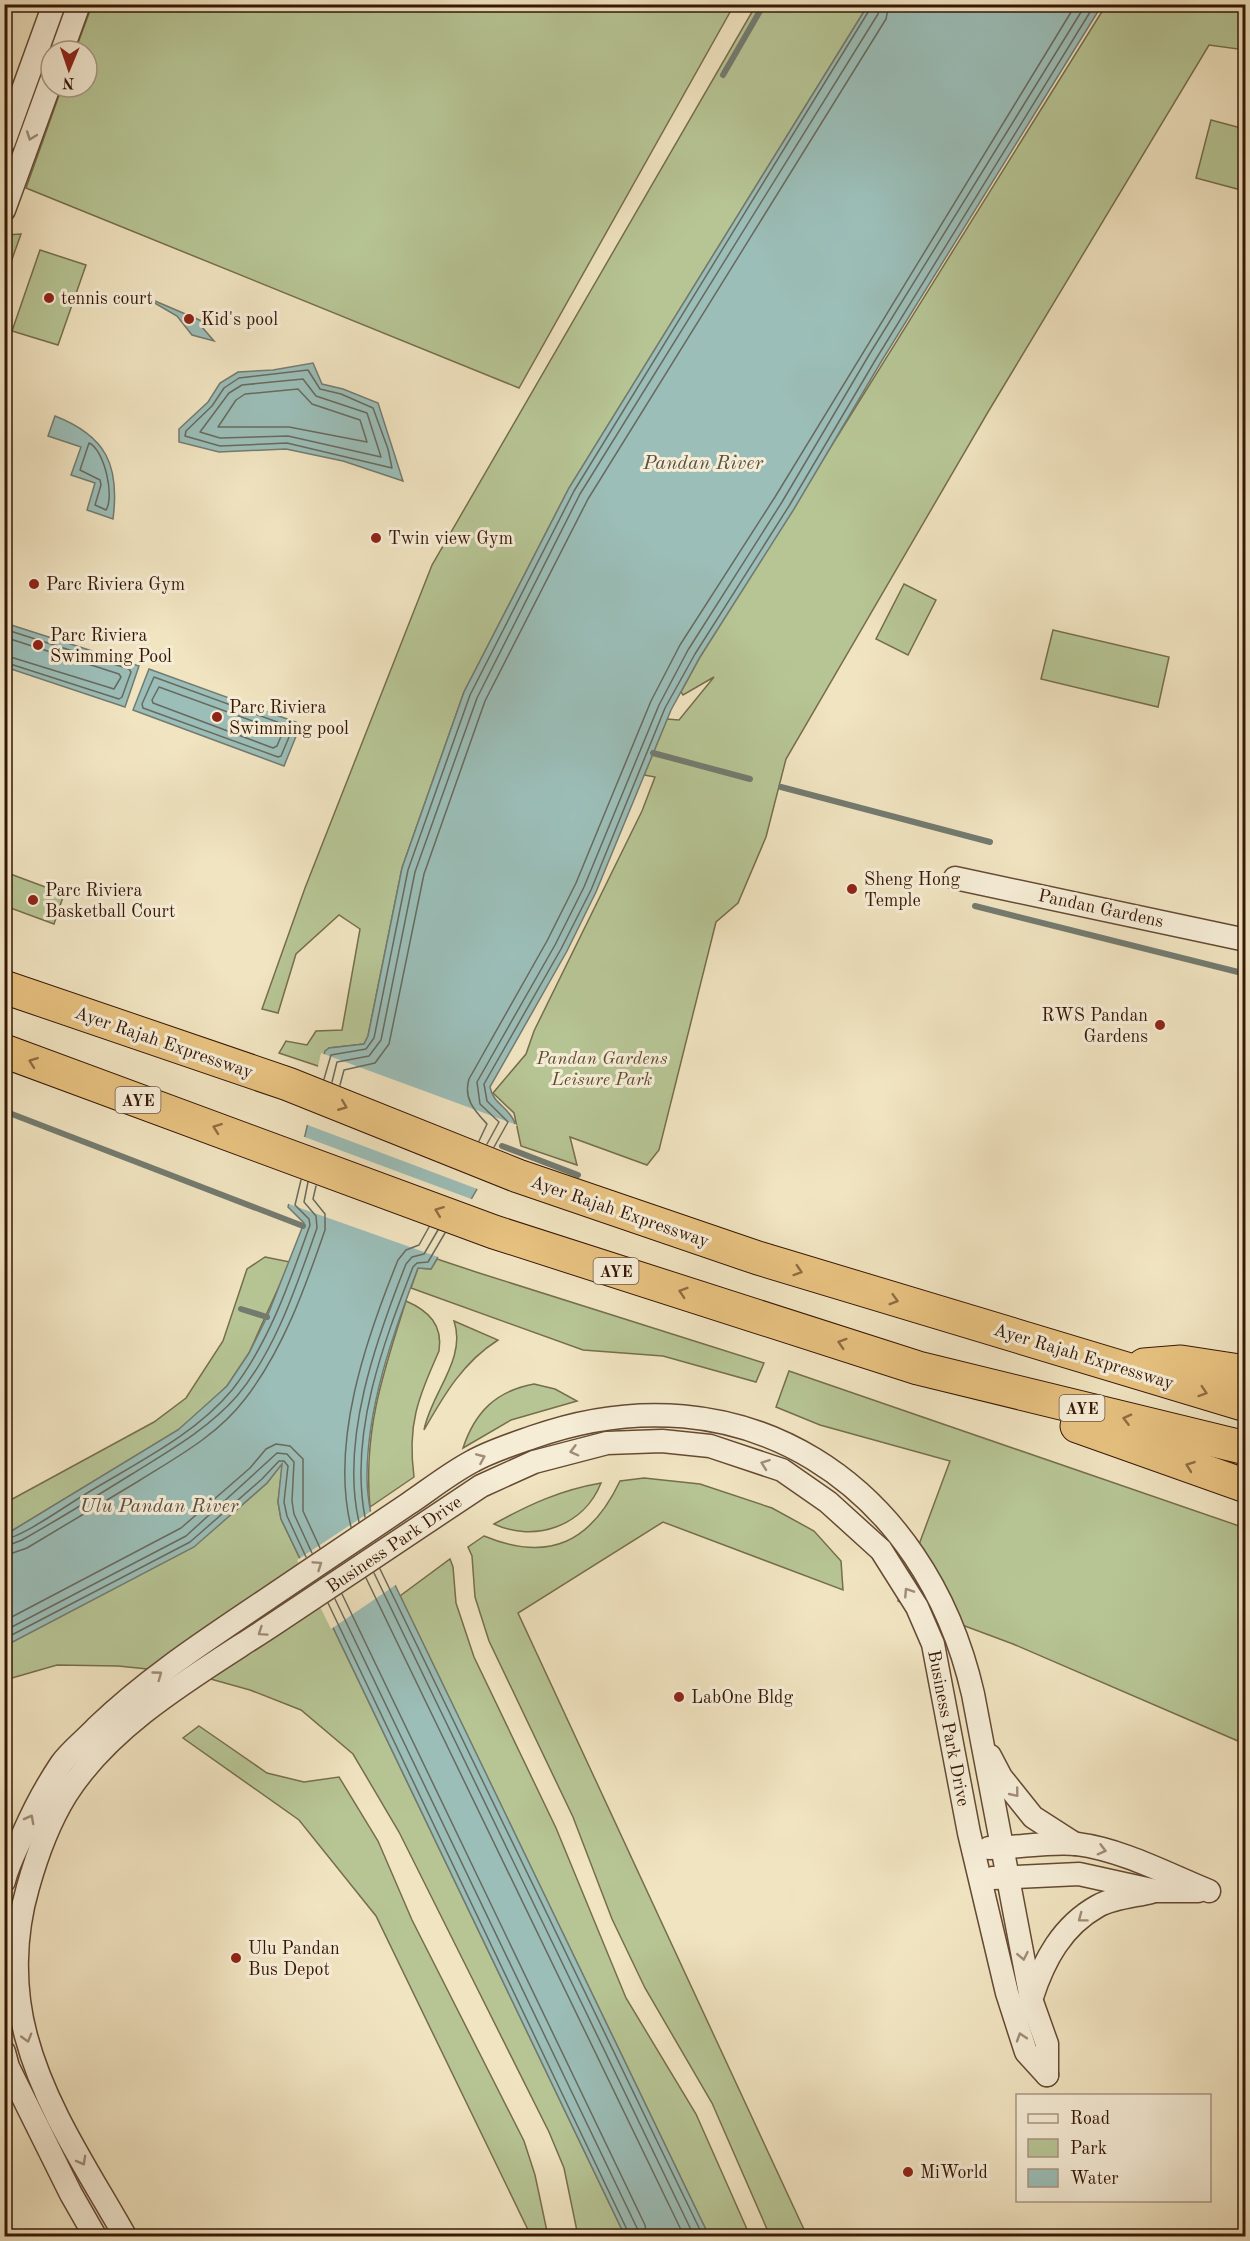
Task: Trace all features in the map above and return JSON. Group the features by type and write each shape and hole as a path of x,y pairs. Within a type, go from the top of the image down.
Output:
{"highway":[{"name":"Ayer Rajah Expressway","path":"4,987 288,1084 518,1176 837,1283 1127,1367 1245,1405"},
{"name":"AYE","path":"4,1051 272,1148 494,1232 918,1368 1245,1448"},
{"path":"1127,1367 1161,1362 1181,1362 1245,1372"},
{"path":"918,1368 1245,1486"}],"street":[{"path":"4,142 54,4"},
{"path":"66,39 79,4"},
{"path":"4,210 44,99"},
{"name":"Pandan Gardens","path":"956,878 1245,940"},
{"name":"Business Park Drive","path":"5,1876 27,1824 62,1762 133,1692 473,1461 558,1429 600,1418 659,1414 704,1419 739,1425 789,1443 853,1487 898,1534 926,1571 952,1620 965,1659 1031,1999 1047,2044 1047,2075 1026,2052 1007,1993 972,1848 933,1644 917,1607 881,1550 828,1503 782,1470 710,1446 662,1441 607,1443 534,1462 481,1486 163,1697 99,1754 67,1794 45,1834 23,1903 17,1947 17,1988 26,2036 54,2110 125,2236"},
{"path":"983,1744 1001,1777 1034,1817 1076,1844"},
{"path":"972,1848 1076,1844 1110,1852 1209,1891 1155,1891 1079,1874 980,1878"},
{"path":"1031,1999 1041,1970 1060,1936 1099,1906 1155,1891"},
{"path":"4,2052 8,2067 71,2194 95,2236"}],"green space":[{"path":"92,4 734,5 519,388 26,188 58,99 99,99 99,39 79,39"},
{"path":"756,5 868,5 569,488 464,692 402,868 368,1036 364,1044 329,1048 321,1067 279,1053 286,1041 307,1045 316,1031 342,1030 360,929 339,915 296,954 278,1013 262,1009 305,888 432,565"},
{"name":"Pandan Gardens Leisure Park","path":"1106,5 1245,5 1245,50 1209,45 988,412 786,759 766,837 738,903 716,922 659,1150 647,1165 570,1137 577,1165 521,1146 514,1113 493,1093 526,1054 534,1031 642,811 655,777 644,775 667,719 679,720 714,677 683,695 681,692 700,657"},
{"path":"1211,120 1245,129 1245,173 1241,190 1196,178"},
{"path":"21,234 5,279 6,235"},
{"name":"tennis court","path":"40,250 86,265 58,345 12,331"},
{"path":"904,584 936,600 908,655 876,639"},
{"path":"1053,630 1169,657 1158,707 1041,679"},
{"name":"Parc Riviera Basketball Court","path":"5,872 64,894 54,924 5,906"},
{"path":"265,1257 290,1262 249,1353 227,1386 178,1430 5,1535 5,1503 154,1422 186,1398 223,1341 247,1269"},
{"path":"437,1259 764,1363 756,1382 663,1356 583,1350 411,1288 418,1268 431,1269"},
{"path":"406,1301 421,1309 433,1320 439,1334 439,1351 425,1383 413,1426 414,1477 370,1507 369,1453 372,1427 383,1378"},
{"path":"454,1321 498,1340 474,1358 464,1369 424,1430 456,1349 457,1335"},
{"path":"789,1371 1245,1528 1245,1744 1013,1644 898,1601 950,1461 820,1425 776,1407"},
{"path":"534,1384 555,1389 577,1401 511,1420 463,1448 474,1424 489,1405 509,1392"},
{"path":"283,1462 278,1502 281,1519 625,2236 578,2236 564,2168 549,2132 399,1832 353,1754 301,1710 250,1690 207,1678 118,1666 57,1665 5,1680 5,1646 234,1512 267,1483"},
{"path":"644,1478 700,1484 772,1508 814,1531 841,1561 843,1590 663,1522 518,1613 807,2236 770,2236 712,2103 645,1988 612,1919 573,1817 489,1641 475,1597 472,1556 468,1547 484,1536 507,1544 529,1547 548,1547 566,1542 596,1519 620,1481"},
{"path":"601,1483 583,1510 557,1527 526,1532 494,1524 546,1499"},
{"path":"450,1559 453,1567 456,1603 474,1657 556,1828 626,1998 696,2114 750,2236 709,2236 400,1596"},
{"path":"199,1726 267,1773 304,1782 339,1777 378,1841 412,1920 524,2141 535,2175 548,2236 531,2236 376,1916 299,1820 183,1738"}],"water":[{"name":"Pandan River","path":"868,5 1102,5 881,362 794,509 700,657 671,710 596,892 567,951 490,1087 494,1098 509,1113 515,1123 431,1269 418,1268 383,1371 371,1424 368,1450 368,1498 382,1558 709,2236 625,2236 281,1519 278,1502 282,1464 267,1483 194,1547 5,1646 5,1535 178,1430 227,1386 249,1353 267,1317 304,1223 288,1207 325,1051 329,1048 364,1044 368,1036 402,868 464,692 569,488"},
{"name":"Kid's pool","path":"141,295 204,322 202,327 214,341 192,335 177,316"},
{"path":"313,363 322,384 343,389 378,403 403,481 343,461 286,449 219,452 179,442 179,429 208,402 220,383 238,372 273,370"},
{"path":"55,416 87,433 106,455 114,483 113,519 87,510 95,483 71,475 81,447 48,436"},
{"name":"Parc Riviera Swimming Pool","path":"5,623 139,666 125,707 5,667"},
{"name":"Parc Riviera Swimming pool","path":"149,669 301,724 284,766 133,710"}],"pier":[{"path":"321,1053 517,1125 480,1190 305,1124"},
{"path":"302,1136 474,1200 441,1258 286,1203"},
{"path":"373,1510 384,1557 397,1584 331,1629 297,1560"}],"waterway":[{"path":"723,75 764,4"},
{"path":"653,753 750,779"},
{"path":"781,787 990,842"},
{"path":"975,906 1246,974"},
{"path":"4,1111 303,1226"},
{"path":"502,1146 578,1175"},
{"path":"241,1309 267,1317"}],"place":[{"name":"tennis court","path":"49,298"},
{"name":"Kid's pool","path":"189,319"},
{"name":"Twin view Gym","path":"376,538"},
{"name":"Parc Riviera Gym","path":"34,584"},
{"name":"Parc Riviera Swimming Pool","path":"38,645"},
{"name":"Parc Riviera Swimming pool","path":"217,717"},
{"name":"Sheng Hong Temple","path":"852,889"},
{"name":"Parc Riviera Basketball Court","path":"33,900"},
{"name":"RWS Pandan Gardens","path":"1160,1025"},
{"name":"LabOne Bldg","path":"679,1697"},
{"name":"Ulu Pandan Bus Depot","path":"236,1958"},
{"name":"MiWorld","path":"908,2172"}],"water label":[{"name":"Ulu Pandan River","path":"159,1505"}]}
